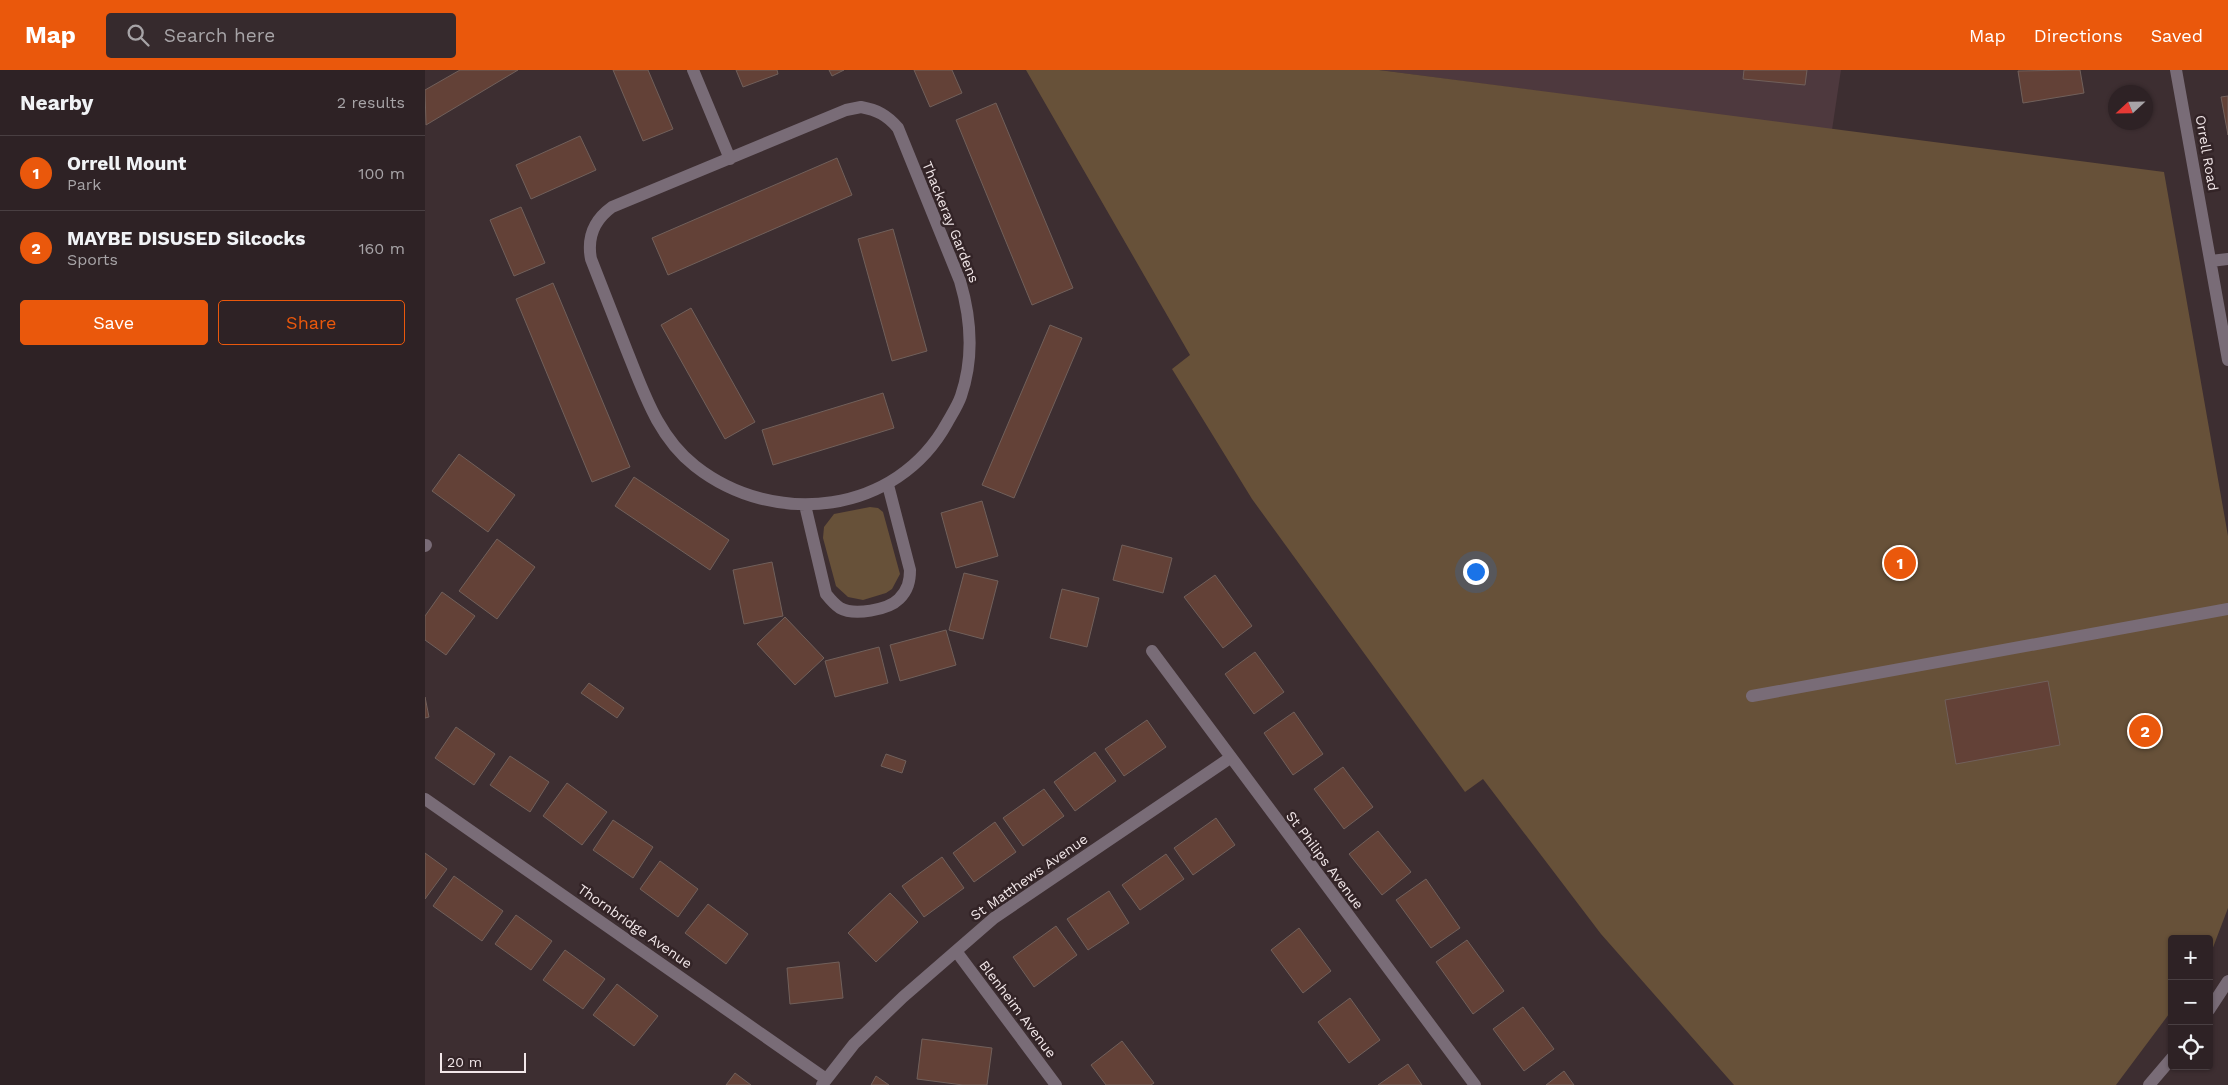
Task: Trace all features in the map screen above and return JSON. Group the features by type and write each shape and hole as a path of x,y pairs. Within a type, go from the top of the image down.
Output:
{"street":[{"path":"693,70 730,159"},
{"name":"Orrell Road","path":"2176,70 2228,360"},
{"name":"Thackeray Gardens","path":"861,107 876,110 890,118 897,128 960,281 968,307 971,337 961,396 943,430 928,451 888,484 871,492 828,503 805,505 746,495 695,466 668,439 650,409 591,260 588,246 590,236 602,214 612,207 846,110 861,107"},
{"path":"2211,261 2228,259"},
{"path":"805,505 826,594 841,609 861,612 892,604 905,591 909,582 910,570 888,484"},
{"path":"1752,696 2228,609"},
{"name":"St Philips Avenue","path":"1152,651 1475,1085"},
{"name":"St Matthews Avenue","path":"824,1082 854,1044 994,918 1230,758"},
{"name":"Thornbridge Avenue","path":"425,799 824,1082"},
{"name":"Blenheim Avenue","path":"956,951 1056,1085"},
{"path":"2213,1004 2228,981"},
{"path":"2149,1085 2168,1063"}],"shaded area":[{"path":"1026,70 1379,70 2164,172 2228,536 2228,908 2213,947 2213,935 2168,935 2168,1015 2116,1085 1734,1085 1601,934 1483,779 1465,792 1252,499 1172,369 1190,355"},
{"path":"1379,70 1841,70 1832,130"},
{"path":"870,507 878,508 883,512 900,574 892,589 886,593 863,600 848,597 836,586 823,538 824,527 834,514"}],"building":[{"path":"460,70 518,70 426,125 425,90"},
{"path":"613,70 648,70 673,129 643,141"},
{"path":"736,70 777,70 778,74 743,87"},
{"path":"829,70 844,70 832,76"},
{"path":"914,70 952,70 962,93 930,107"},
{"path":"1744,70 1807,70 1805,85 1743,79"},
{"path":"2080,70 2084,93 2023,103 2018,71"},
{"path":"2228,96 2228,135 2221,97"},
{"path":"996,103 1073,288 1032,305 956,120"},
{"path":"580,136 596,170 531,199 516,165"},
{"path":"837,158 852,195 668,275 652,238"},
{"path":"521,207 545,263 514,276 490,220"},
{"path":"893,229 927,351 892,361 858,239"},
{"path":"553,283 630,467 592,482 516,299"},
{"path":"691,308 755,422 725,439 661,325"},
{"path":"1050,325 1082,338 1014,498 982,485"},
{"path":"883,393 894,428 773,465 762,430"},
{"path":"459,454 515,495 488,532 432,491"},
{"path":"634,477 729,540 710,570 615,506"},
{"path":"982,501 998,556 956,568 941,513"},
{"path":"497,539 535,567 497,619 459,591"},
{"path":"1122,545 1172,558 1163,593 1113,580"},
{"path":"772,562 783,616 744,624 733,570"},
{"path":"964,573 998,581 983,639 949,630"},
{"path":"1215,575 1252,626 1223,648 1184,597"},
{"path":"1062,589 1099,598 1087,647 1050,638"},
{"path":"442,592 475,616 446,655 425,640 425,616"},
{"path":"785,617 824,658 795,685 757,644"},
{"path":"946,630 956,665 900,681 890,645"},
{"path":"879,647 888,683 835,697 825,661"},
{"path":"1255,652 1284,692 1254,714 1225,674"},
{"path":"2048,681 2060,745 1956,764 1945,700"},
{"path":"589,683 624,708 617,718 581,693"},
{"path":"425,697 429,717 425,718"},
{"path":"1294,712 1323,754 1293,775 1264,733"},
{"path":"1147,720 1166,747 1124,776 1105,749"},
{"path":"456,727 495,754 474,785 435,758"},
{"path":"1095,752 1116,781 1075,811 1054,782"},
{"path":"886,754 906,761 902,773 881,766"},
{"path":"510,756 549,782 530,812 490,785"},
{"path":"1343,767 1373,807 1344,829 1314,789"},
{"path":"567,783 607,812 582,845 543,816"},
{"path":"1044,789 1064,816 1023,846 1003,818"},
{"path":"1216,818 1235,845 1193,875 1174,848"},
{"path":"613,820 653,847 633,878 593,850"},
{"path":"995,822 1016,852 974,882 953,853"},
{"path":"1378,831 1411,872 1382,895 1349,854"},
{"path":"425,853 447,869 425,899"},
{"path":"1166,854 1184,879 1140,910 1122,885"},
{"path":"942,857 964,888 924,917 902,886"},
{"path":"660,861 698,889 678,917 640,889"},
{"path":"454,876 503,911 482,941 433,906"},
{"path":"1426,879 1460,928 1431,948 1396,900"},
{"path":"1109,891 1129,923 1088,950 1067,919"},
{"path":"890,893 918,922 876,962 848,933"},
{"path":"708,904 748,934 726,964 685,933"},
{"path":"516,915 552,941 531,970 495,944"},
{"path":"1056,926 1077,955 1034,987 1013,957"},
{"path":"1299,928 1331,971 1303,993 1271,950"},
{"path":"1467,940 1504,991 1473,1014 1436,962"},
{"path":"565,950 605,979 583,1009 543,980"},
{"path":"839,962 843,998 790,1004 787,968"},
{"path":"617,984 658,1016 634,1046 593,1015"},
{"path":"1350,998 1380,1040 1349,1063 1318,1022"},
{"path":"1523,1007 1554,1049 1524,1071 1493,1029"},
{"path":"922,1039 992,1048 987,1085 963,1085 917,1079"},
{"path":"1122,1041 1154,1083 1151,1085 1106,1085 1091,1065"},
{"path":"1408,1064 1422,1085 1378,1085"},
{"path":"1564,1071 1574,1085 1546,1085"},
{"path":"735,1073 751,1085 726,1085"},
{"path":"876,1076 889,1085 871,1085"}],"place":[{"name":"Orrell Mount","path":"1900,563"},
{"name":"MAYBE DISUSED Silcocks","path":"2145,731"}]}
